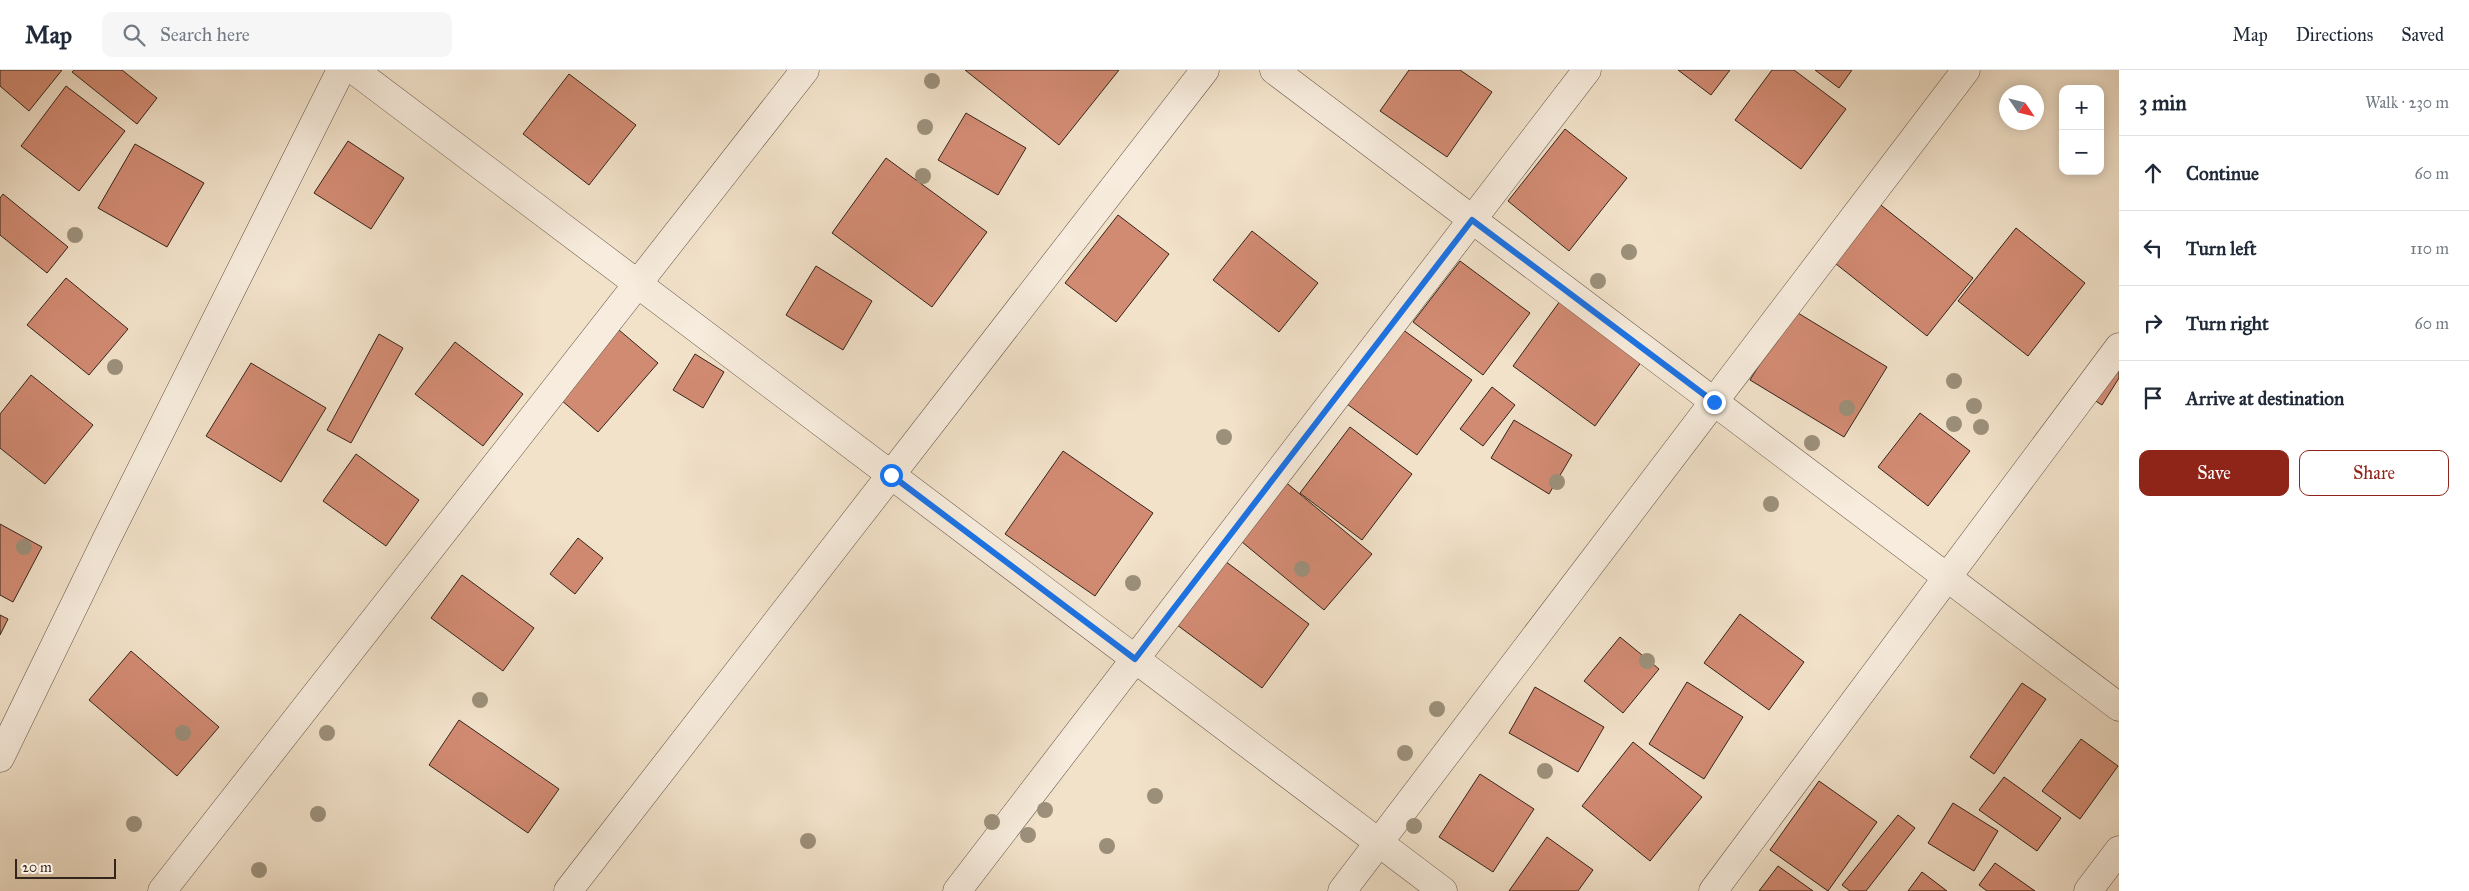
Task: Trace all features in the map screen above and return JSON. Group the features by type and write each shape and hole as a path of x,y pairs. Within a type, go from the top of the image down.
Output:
{"street":[{"path":"0,758 107,538 341,70"},
{"path":"354,70 1443,891"},
{"path":"162,891 636,283 805,70"},
{"path":"568,891 1205,70"},
{"path":"1274,70 2119,707"},
{"path":"957,891 1587,70"},
{"path":"1342,891 1966,70"},
{"path":"1713,891 2119,347"},
{"path":"2088,891 2119,850"}],"building":[{"path":"0,70 62,70 29,111 0,86"},
{"path":"74,70 122,70 157,98 137,124 72,72"},
{"path":"965,70 1119,70 1059,145"},
{"path":"1409,70 1460,70 1492,92 1447,157 1380,111"},
{"path":"1678,70 1730,70 1711,95"},
{"path":"1772,70 1794,70 1846,109 1801,169 1735,120"},
{"path":"1815,70 1852,70 1839,88"},
{"path":"569,74 636,125 589,185 523,134"},
{"path":"66,86 125,131 79,191 21,146"},
{"path":"966,113 1026,148 998,195 938,160"},
{"path":"1565,129 1627,178 1569,251 1508,201"},
{"path":"348,141 404,178 371,229 314,193"},
{"path":"135,144 204,183 167,247 98,208"},
{"path":"886,158 987,232 932,307 832,233"},
{"path":"3,194 68,247 47,273 0,235 0,198"},
{"path":"1877,202 1973,278 1927,336 1831,260"},
{"path":"1118,215 1169,254 1116,322 1065,283"},
{"path":"2016,228 2085,283 2028,356 1958,301"},
{"path":"1252,231 1318,283 1279,332 1213,280"},
{"path":"1460,261 1530,313 1483,375 1413,322"},
{"path":"816,266 872,301 843,350 786,315"},
{"path":"66,278 128,329 89,375 27,325"},
{"path":"1560,301 1642,361 1595,426 1513,366"},
{"path":"1793,310 1887,367 1844,437 1750,380"},
{"path":"1402,329 1472,380 1417,455 1347,404"},
{"path":"619,330 658,363 598,432 560,399"},
{"path":"379,334 403,348 351,443 327,430"},
{"path":"455,342 523,394 483,446 415,394"},
{"path":"695,354 724,372 703,408 673,390"},
{"path":"2119,360 2119,378 2102,405 2094,400"},
{"path":"251,363 326,408 281,482 206,436"},
{"path":"31,375 93,425 45,484 0,448 0,414"},
{"path":"1492,387 1515,405 1483,446 1460,429"},
{"path":"1920,413 1970,451 1928,506 1878,467"},
{"path":"1514,420 1572,455 1549,494 1491,458"},
{"path":"1350,427 1412,474 1362,540 1300,493"},
{"path":"1063,451 1153,513 1095,596 1005,534"},
{"path":"356,454 419,500 386,546 323,501"},
{"path":"1283,480 1372,554 1324,610 1236,537"},
{"path":"0,524 42,547 13,602 0,595"},
{"path":"578,538 603,558 575,594 550,574"},
{"path":"1217,555 1309,624 1262,688 1169,619"},
{"path":"462,575 534,628 503,671 431,618"},
{"path":"1740,614 1804,662 1769,710 1704,663"},
{"path":"0,615 8,619 0,635"},
{"path":"1620,637 1659,669 1623,713 1584,681"},
{"path":"131,651 219,727 177,776 89,700"},
{"path":"1687,682 1743,717 1704,779 1649,744"},
{"path":"2022,683 2046,699 1994,774 1970,757"},
{"path":"1535,687 1604,727 1578,772 1509,733"},
{"path":"459,720 559,789 528,833 429,765"},
{"path":"2081,739 2118,766 2080,819 2042,791"},
{"path":"1633,742 1702,797 1650,861 1582,806"},
{"path":"1480,774 1534,809 1493,872 1439,837"},
{"path":"2004,777 2061,818 2037,851 1979,810"},
{"path":"1819,781 1877,822 1828,891 1770,850"},
{"path":"1953,803 1998,831 1974,871 1928,843"},
{"path":"1898,815 1915,828 1866,891 1850,891 1842,885"},
{"path":"1547,837 1593,870 1578,891 1509,891"},
{"path":"1995,863 2035,891 1987,891 1979,885"},
{"path":"1778,866 1813,891 1759,891"},
{"path":"1922,872 1947,891 1908,891"}],"route":[{"path":"891,475 1135,659 1472,220 1714,402"}]}
